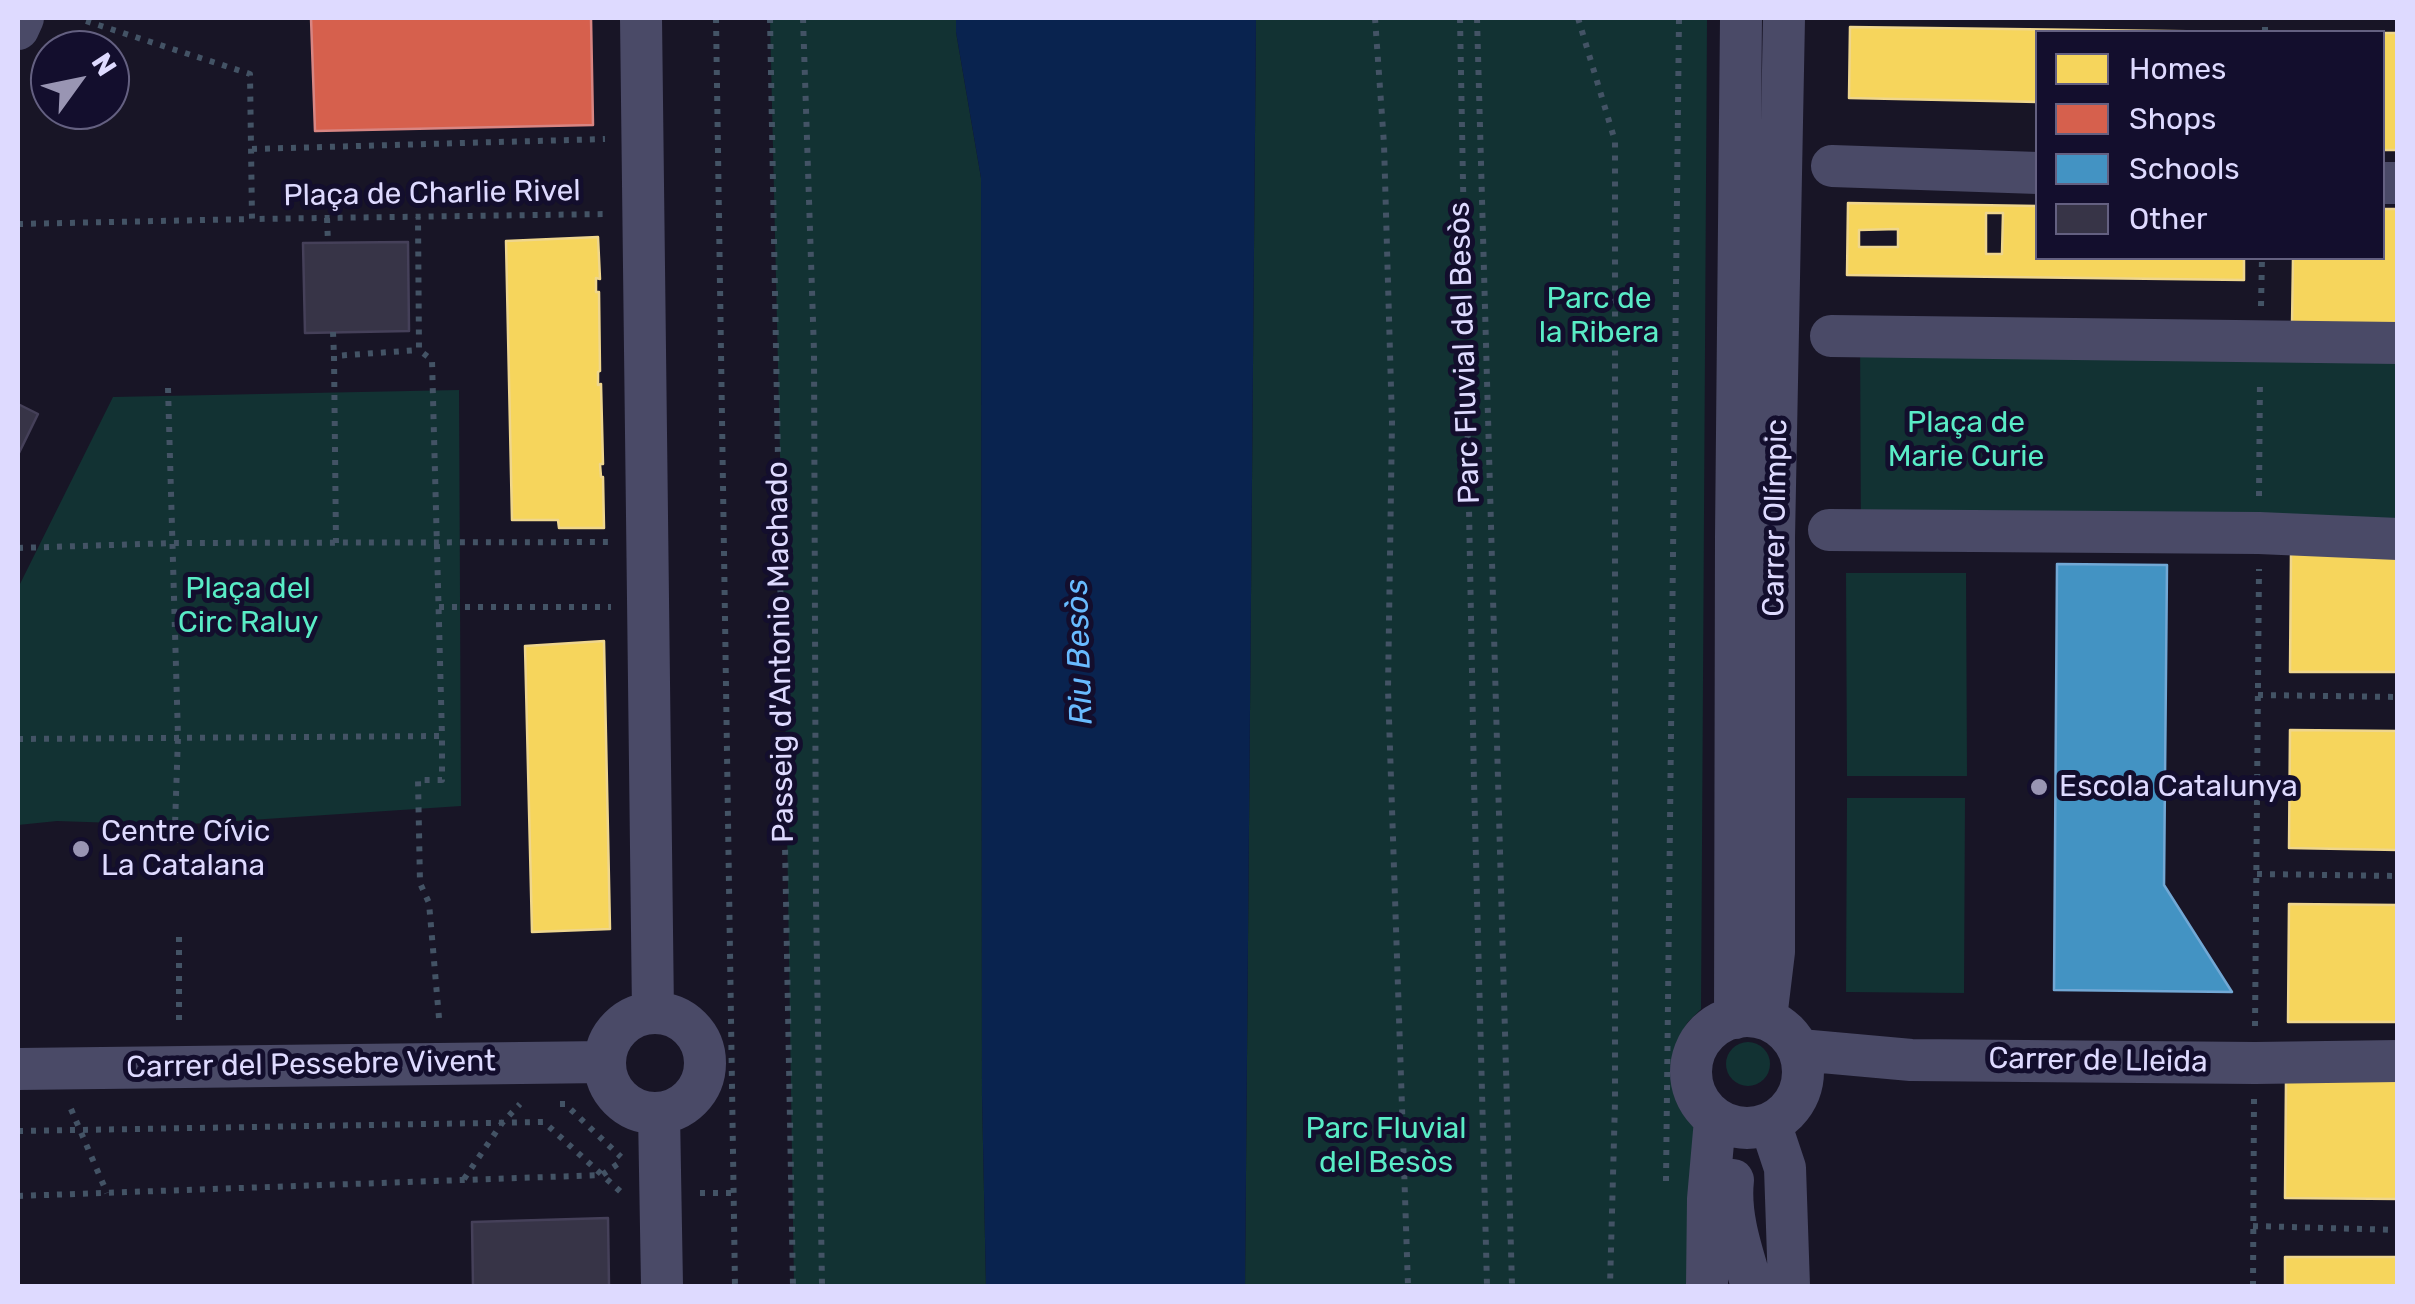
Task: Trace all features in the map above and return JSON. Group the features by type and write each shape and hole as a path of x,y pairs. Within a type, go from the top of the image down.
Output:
{"street":[{"path":"18,29 24,18"},
{"path":"641,18 654,1013"},
{"name":"Carrer Olímpic","path":"1741,18 1736,614 1750,1018"},
{"name":"Carrer Olímpic","path":"1750,1018 1774,952 1774,538 1784,18"},
{"path":"1832,166 2035,173"},
{"path":"1831,336 2398,343"},
{"path":"1829,530 2259,533 2398,539"},
{"path":"654,1013 673,1016 689,1026 704,1052 705,1067 695,1094 678,1107 659,1113 634,1108 618,1097 608,1081 605,1062 610,1040 617,1030 641,1014 654,1013"},
{"path":"1741,1124 1787,1111 1800,1093 1804,1072 1800,1050 1780,1025 1750,1018 1718,1025 1704,1037 1691,1072 1693,1090 1702,1106 1741,1124 1785,1168 1789,1286"},
{"name":"Carrer de Lleida","path":"1800,1050 1911,1070 2176,1072 2254,1064 2398,1061"},
{"name":"Carrer del Pessebre Vivent","path":"18,1069 605,1062"},
{"path":"659,1113 642,1193 662,1286"},
{"path":"1708,1286 1708,1199 1741,1124"},
{"path":"1741,1124 1732,1194 1737,1234 1752,1286"},
{"path":"1762,1286 1779,1242 1785,1168"}],"path":[{"path":"716,18 735,1286"},
{"name":"Passeig d'Antonio Machado","path":"770,18 793,1286"},
{"path":"804,18 814,352 822,1286"},
{"path":"1375,18 1384,144 1392,402 1388,690 1408,1286"},
{"name":"Parc Fluvial del Besòs","path":"1460,18 1488,1286"},
{"name":"Parc Fluvial del Besòs","path":"1477,18 1512,1286"},
{"path":"1578,18 1615,141 1615,1102 1610,1286"},
{"path":"1666,1188 1678,18"},
{"name":"Plaça de Charlie Rivel","path":"86,21 250,74 252,219"},
{"path":"252,150 611,139"},
{"name":"Plaça de Charlie Rivel","path":"18,224 612,214"},
{"path":"418,217 419,350"},
{"path":"327,218 328,243"},
{"path":"2253,1286 2262,260"},
{"path":"333,332 336,544"},
{"path":"334,356 419,350 432,360 442,780 418,780 420,883 428,902 439,1018"},
{"path":"168,388 178,737 177,843"},
{"path":"18,548 173,543 618,542"},
{"path":"439,607 618,606"},
{"path":"2258,695 2398,697"},
{"path":"18,739 442,736"},
{"path":"2256,874 2398,876"},
{"path":"179,937 179,1025"},
{"path":"463,1180 520,1104"},
{"path":"565,1104 625,1160 642,1193"},
{"path":"71,1109 107,1194"},
{"path":"18,1131 544,1122 602,1175 642,1193 733,1193"},
{"path":"18,1196 602,1175"},
{"path":"2254,1226 2398,1230"}],"green space":[{"path":"770,18 956,18 981,178 982,1096 986,1286 794,1286"},
{"name":"Parc de la Ribera","path":"1256,18 1707,18 1701,1009 1687,1023 1679,1059 1683,1103 1696,1131 1692,1286 1245,1286"},
{"name":"Plaça de Marie Curie","path":"1860,327 2397,329 2397,553 1861,551"},
{"name":"Plaça del Circ Raluy","path":"459,390 461,806 175,825 57,821 18,825 18,588 113,397"},
{"path":"1846,573 1966,573 1967,776 1847,776"},
{"path":"1847,798 1965,798 1964,993 1846,992"},
{"path":"1748,1042 1764,1048 1770,1064 1764,1080 1748,1086 1732,1080 1726,1064 1732,1048"}],"water":[{"name":"Riu Besòs","path":"956,18 1256,18 1245,1286 986,1286 982,1096 981,178"}],"building: Homes":[{"path":"1850,27 2088,30 2035,30 2035,102 1849,98"},
{"path":"2385,33 2398,33 2398,150 2385,150"},
{"path":"1848,203 2035,206 2035,260 2244,260 2244,280 1847,275","holes":["1986,213 2003,213 2002,254 1986,254","1898,229 1898,247 1859,247 1859,230"]},
{"path":"2385,209 2398,209 2398,327 2292,326 2293,260 2385,260"},
{"path":"598,237 600,279 596,278 596,292 604,528 559,528 558,520 512,520 506,241"},
{"path":"2291,554 2398,554 2398,672 2290,672"},
{"path":"604,641 610,929 532,932 525,646"},
{"path":"2290,730 2398,731 2398,850 2289,848"},
{"path":"2289,904 2398,905 2398,1022 2288,1022"},
{"path":"2286,1080 2398,1081 2398,1199 2285,1198"},
{"path":"2285,1257 2398,1257 2398,1286 2285,1286"}],"building: Shops":[{"path":"311,18 591,18 593,125 315,131"}],"building: Schools":[{"path":"2057,564 2167,565 2164,885 2232,992 2054,990"}],"building: Other":[{"path":"408,242 409,331 305,333 303,243"},
{"path":"18,404 38,414 18,455"},
{"path":"608,1218 609,1286 473,1286 472,1222"}],"place":[{"name":"Escola Catalunya","path":"2039,787"},
{"name":"Centre Cívic La Catalana","path":"81,849"}]}
